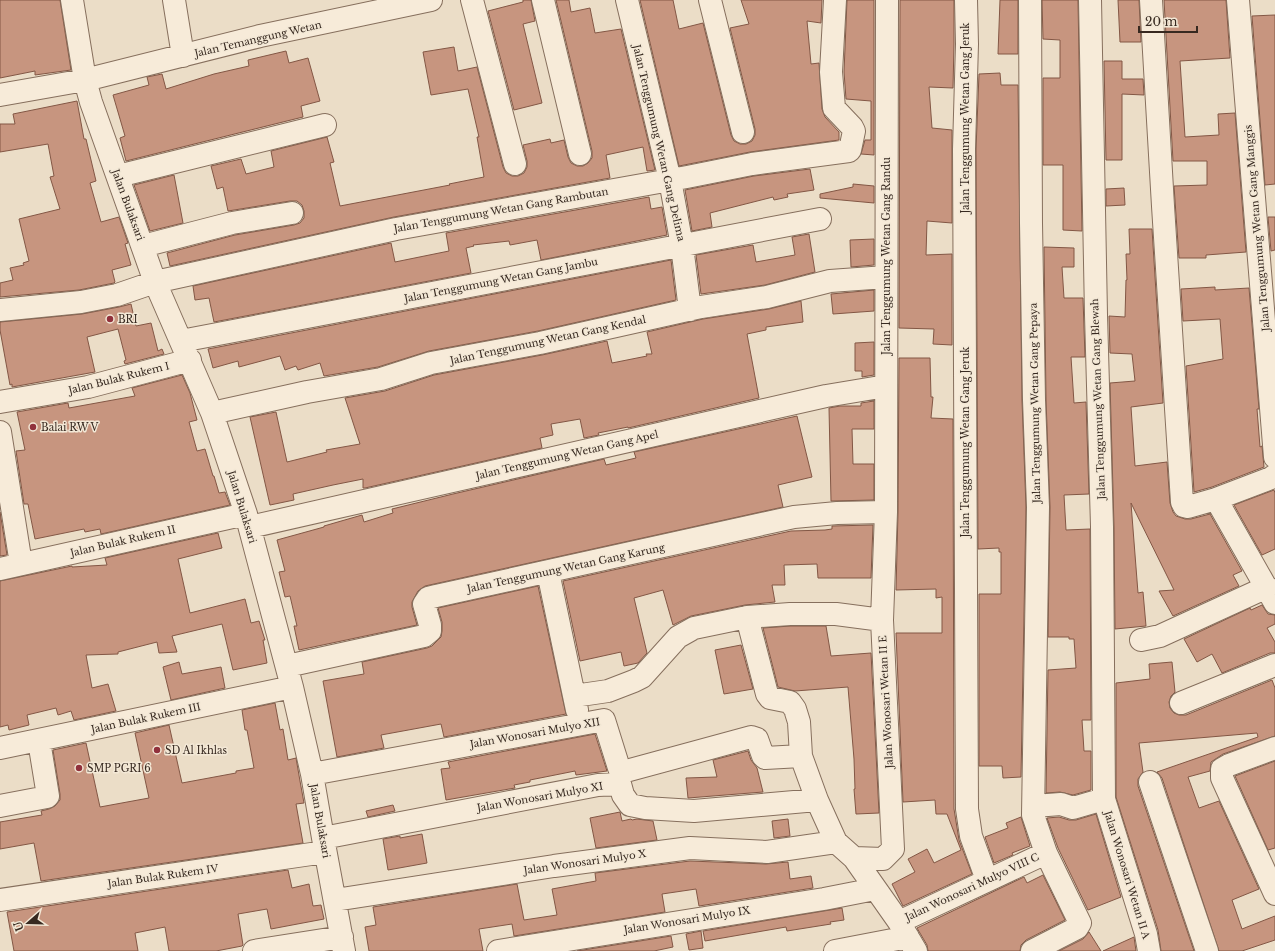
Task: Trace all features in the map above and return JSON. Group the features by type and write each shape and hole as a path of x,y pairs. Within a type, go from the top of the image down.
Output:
{"street":[{"name":"Jalan Bulaksari","path":"72,0 87,90 155,282 212,412 248,520 290,677 312,774 343,944"},
{"path":"174,0 183,56"},
{"name":"Jalan Temanggung Wetan","path":"0,94 87,90 183,56 260,36 431,0"},
{"path":"472,0 514,164"},
{"path":"544,0 580,154"},
{"name":"Jalan Tenggumung Wetan Gang Delima","path":"627,0 670,180 682,246 690,310"},
{"path":"710,0 743,132"},
{"name":"Jalan Tenggumung Wetan Gang Rambutan","path":"0,310 88,300 117,295 155,282 396,229 752,164 849,151 854,131 834,108 832,94 830,72 835,0"},
{"name":"Jalan Tenggumung Wetan Gang Randu","path":"886,512 887,0"},
{"name":"Jalan Tenggumung Wetan Gang Jeruk","path":"966,0 967,44 964,172 967,810 971,836 988,880"},
{"name":"Jalan Tenggumung Wetan Gang Pepaya","path":"1030,0 1034,400 1038,507 1033,815 1046,853 1080,923 1077,928 1032,951"},
{"name":"Jalan Tenggumung Wetan Gang Blewah","path":"1090,0 1102,527 1104,799"},
{"path":"1151,0 1182,502 1184,506 1188,508 1271,478 1275,474"},
{"name":"Jalan Tenggumung Wetan Gang Manggis","path":"1238,0 1275,457"},
{"path":"118,176 325,125"},
{"path":"142,246 232,223 292,213"},
{"name":"Jalan Tenggumung Wetan Gang Jambu","path":"186,351 682,246 820,219"},
{"name":"Jalan Tenggumung Wetan Gang Kendal","path":"212,412 307,392 381,379 431,363 562,338 690,310 767,297 830,281 886,277"},
{"name":"Jalan Bulak Rukem I","path":"0,402 88,387 186,351"},
{"name":"Jalan Tenggumung Wetan Gang Apel","path":"248,520 826,396 886,386"},
{"path":"0,432 21,564"},
{"path":"1141,640 1160,636 1271,595 1216,499"},
{"name":"Jalan Tenggumung Wetan Gang Karung","path":"290,677 424,636 430,632 430,625 424,604 428,598 794,517 837,513 886,512"},
{"name":"Jalan Wonosari Wetan II E","path":"854,858 883,859 893,848 882,620 886,512"},
{"name":"Jalan Bulak Rukem II","path":"0,569 248,520"},
{"path":"548,572 581,724"},
{"path":"574,696 608,691 642,677 678,637 694,628 747,617 818,613 882,620"},
{"path":"747,617 766,694 770,698 790,702 795,709 799,722 801,756 836,842 854,858 908,937"},
{"path":"1181,703 1275,665"},
{"name":"Jalan Bulak Rukem III","path":"0,748 39,741 290,677"},
{"name":"Jalan Wonosari Mulyo XII","path":"312,774 604,720 619,776"},
{"path":"801,756 765,758 762,756 757,739 751,737 626,771 619,776 623,795 630,805 645,808 694,811 818,800"},
{"path":"0,806 48,796 39,741"},
{"path":"1275,748 1222,769 1222,778 1275,894"},
{"name":"Jalan Wonosari Mulyo XI","path":"324,845 598,785 619,776"},
{"path":"1150,782 1207,951"},
{"path":"1034,806 1061,804 1074,808 1104,799"},
{"name":"Jalan Wonosari Wetan II A","path":"1104,799 1146,934 1149,951"},
{"name":"Jalan Wonosari Mulyo X","path":"335,900 554,866 690,848 767,852 836,842"},
{"name":"Jalan Bulak Rukem IV","path":"0,900 324,845"},
{"name":"Jalan Wonosari Mulyo VIII C","path":"835,951 908,937 988,880 1046,853"},
{"name":"Jalan Wonosari Mulyo IX","path":"498,951 816,900 875,889"},
{"path":"254,951 343,944"}],"building":[{"path":"0,0 60,0 71,70 35,75 35,71 0,78"},
{"path":"523,0 531,0 535,21 523,24 542,103 514,110 488,11 523,2"},
{"path":"556,0 569,0 571,12 590,8 595,33 621,29 655,170 647,171 643,147 606,155 610,178 394,217 170,266 167,253 235,235 294,225 300,223 304,218 302,205 297,201 228,211 223,187 217,189 211,166 241,159 246,174 274,167 271,151 327,137 334,162 330,163 340,206 484,177 477,137 479,137 468,89 431,95 423,52 454,47 458,71 477,67 503,167 506,173 512,176 518,176 524,173 527,167 527,161 523,145 550,139 551,143 564,140 571,163 577,166 583,166 588,163 592,158 592,151"},
{"path":"640,0 673,0 679,29 703,23 731,135 734,141 740,144 746,144 752,141 755,135 755,129 730,28 749,24 741,0 822,0 821,23 807,21 811,64 819,63 822,109 825,117 839,132 839,140 750,152 679,166"},
{"path":"847,0 874,0 874,155 861,154 865,140 871,140 871,101 846,99 844,72"},
{"path":"900,0 954,0 953,88 929,87 932,128 952,130 952,223 927,221 926,255 952,254 952,345 933,344 934,329 899,328"},
{"path":"1000,0 1018,0 1018,54 998,54"},
{"path":"1042,0 1078,0 1082,231 1063,230 1063,165 1043,165 1043,78 1060,78 1060,40 1043,39"},
{"path":"1118,0 1139,0 1141,42 1120,42"},
{"path":"1164,0 1226,0 1230,58 1180,61 1185,137 1219,135 1218,114 1235,113 1246,252 1206,255 1206,258 1179,258 1174,186 1207,185 1207,161 1173,161"},
{"path":"1275,15 1275,184 1265,185 1252,16"},
{"path":"286,51 289,63 308,58 320,101 301,106 303,117 126,161 120,138 125,136 113,95 149,85 147,77 162,74 166,89 214,74 249,66 248,60"},
{"path":"1104,61 1122,61 1122,79 1143,79 1144,95 1122,94 1122,160 1106,160"},
{"path":"1000,73 1001,85 1018,85 1022,400 1026,507 1021,777 1003,778 1002,766 979,766 979,594 1001,594 1001,552 999,552 999,548 978,549 976,149 979,74"},
{"path":"77,101 84,139 86,139 96,181 90,183 101,222 119,217 128,243 125,244 131,265 112,270 114,283 79,290 0,297 0,283 13,280 10,268 24,265 23,263 29,261 19,219 60,209 50,177 54,176 48,144 0,152 0,124 15,124 13,114"},
{"path":"810,169 814,190 787,194 788,197 774,200 773,197 710,213 712,227 692,231 685,190 754,176"},
{"path":"174,175 183,223 150,231 134,185"},
{"path":"853,184 874,186 874,203 820,198 820,194 853,187"},
{"path":"1124,188 1125,205 1106,206 1106,189"},
{"path":"649,197 651,209 662,207 667,235 541,260 537,240 510,245 509,241 473,245 474,246 466,248 471,273 214,322 209,298 195,300 193,286 391,243 395,262 449,251 446,233"},
{"path":"1268,217 1275,217 1275,250 1271,251"},
{"path":"1129,229 1152,229 1163,403 1131,407 1135,466 1167,462 1170,503 1173,512 1176,516 1185,519 1210,514 1242,571 1233,575 1239,586 1173,616 1159,591 1174,590 1131,503 1138,593 1143,592 1146,626 1115,629 1110,383 1135,381 1132,354 1110,353 1109,316 1125,317 1127,280 1126,254 1130,254"},
{"path":"809,234 815,272 765,285 701,294 696,255 753,245 756,262 795,255 792,237"},
{"path":"874,239 874,265 851,267 850,240"},
{"path":"1044,247 1074,248 1074,267 1062,267 1064,298 1083,298 1085,357 1071,357 1074,403 1086,402 1089,494 1064,495 1066,530 1090,529 1091,720 1082,720 1084,751 1091,751 1091,790 1073,795 1060,792 1046,793 1048,670 1076,668 1074,639 1069,639 1069,637 1048,637 1050,507 1046,400"},
{"path":"671,260 676,300 538,331 429,351 378,367 324,376 320,363 298,370 296,366 285,370 280,356 239,367 238,361 213,368 208,349"},
{"path":"1215,287 1215,290 1249,288 1259,409 1257,409 1260,447 1262,446 1264,467 1212,487 1194,492 1186,366 1223,359 1220,319 1183,321 1181,289"},
{"path":"874,290 874,311 833,314 831,294"},
{"path":"801,301 803,322 766,327 766,330 747,334 759,398 628,428 598,433 599,435 584,438 580,419 551,424 553,435 540,438 542,448 365,488 363,488 363,479 333,485 293,494 294,500 270,505 250,417 276,412 287,462 327,452 326,450 360,444 345,398 385,391 434,375 542,355 607,341 612,363 647,356 646,354 652,354 647,332 703,319 769,309"},
{"path":"131,304 136,326 151,323 158,351 162,349 164,354 125,364 124,361 126,360 118,329 87,337 95,372 12,387 12,384 10,385 0,330 0,322 82,314"},
{"path":"874,342 874,375 862,377 862,371 855,371 855,343"},
{"path":"899,358 930,358 931,397 933,397 931,418 953,419 954,809 959,840 972,874 903,906 892,884 915,872 908,859 927,849 934,863 961,850 947,814 936,814 935,800 903,802 896,633 942,633 942,597 936,598 936,589 896,590"},
{"path":"182,375 190,393 197,420 189,422 197,451 205,449 219,493 225,492 230,505 101,534 100,529 85,532 84,529 35,539 28,504 24,504 16,451 25,450 17,412 68,403 69,408 135,396 132,388"},
{"path":"874,401 874,429 852,429 853,464 874,464 874,500 831,501 829,408 840,406 861,406 861,403"},
{"path":"797,416 812,477 778,485 783,507 425,586 418,591 412,602 417,625 299,650 294,626 297,626 290,596 285,597 279,572 285,571 277,540 362,515 364,522 393,513 392,509 453,494 604,459 606,465 636,458 634,452"},
{"path":"1274,490 1275,549 1262,555 1234,505"},
{"path":"0,512 7,555 0,556"},
{"path":"873,525 871,578 818,578 817,564 784,565 785,585 772,585 775,602 745,605 691,616 673,625 663,590 634,598 647,653 638,663 624,666 621,652 580,661 563,581 791,531 825,530 832,529 832,526"},
{"path":"218,533 222,548 178,559 190,613 245,599 251,623 259,621 265,640 263,640 267,663 233,670 222,624 172,636 177,652 159,653 157,642 118,652 118,654 86,655 92,688 108,684 116,711 74,720 71,711 58,715 56,708 27,715 29,725 9,730 8,725 0,727 0,581 72,566 107,565 105,558"},
{"path":"538,586 566,714 444,737 441,724 381,735 384,748 337,757 323,681 364,674 362,662 432,646 441,637 442,631 442,622 438,608"},
{"path":"1262,605 1268,614 1275,615 1275,624 1267,628 1275,642 1275,653 1270,653 1222,673 1212,654 1197,662 1184,639 1250,608 1251,610"},
{"path":"826,626 831,656 871,653 879,813 856,814 854,759 848,687 795,691 778,687 763,628"},
{"path":"741,645 753,689 724,694 715,650"},
{"path":"179,662 182,674 221,667 225,688 171,700 163,667"},
{"path":"1172,662 1175,692 1171,696 1169,702 1170,708 1174,713 1179,715 1186,715 1272,680 1275,688 1275,736 1223,754 1211,762 1210,771 1188,777 1199,808 1219,801 1259,889 1232,900 1242,929 1275,916 1275,940 1242,951 1219,951 1162,778 1157,772 1258,737 1257,733 1139,743 1143,772 1138,779 1138,786 1194,951 1161,951 1158,930 1116,797 1116,683 1150,679 1149,664"},
{"path":"275,703 280,730 283,729 288,760 296,758 304,803 296,804 303,843 41,881 34,843 0,849 0,822 42,815 41,811 55,806 60,800 53,750 86,743 100,807 149,798 135,733 169,725 182,783 236,773 236,771 254,768 242,710"},
{"path":"595,734 607,771 576,775 575,771 530,780 530,782 514,785 515,788 446,800 441,769 450,768 448,762"},
{"path":"748,751 751,760 757,768 763,792 688,798 686,778 717,777 713,760"},
{"path":"1275,761 1275,848 1268,850 1235,776"},
{"path":"393,805 395,811 368,817 366,811"},
{"path":"620,812 622,821 637,819 653,821 657,840 596,848 590,818"},
{"path":"1096,814 1121,897 1088,910 1058,848 1047,818 1059,817 1069,820 1076,820"},
{"path":"1021,817 1030,846 1012,853 1013,855 994,863 985,837 1008,828 1006,823"},
{"path":"788,819 790,836 774,838 772,821"},
{"path":"422,834 427,863 388,870 383,839"},
{"path":"690,861 766,864 788,862 790,879 811,876 813,888 699,906 696,889 662,894 665,912 514,936 512,924 479,929 483,951 369,951 365,927 376,925 373,907 517,884 524,920 557,915 552,889 596,881 595,873"},
{"path":"288,870 292,888 309,884 313,906 321,905 324,919 271,929 267,909 238,914 243,945 216,951 169,951 165,927 135,933 138,951 14,951 7,912"},
{"path":"1043,875 1065,920 1026,940 1021,945 1020,951 928,951 927,945 917,928 1024,877 1027,883"},
{"path":"842,908 844,920 830,922 831,924 787,931 786,927 705,941 703,931"},
{"path":"701,931 703,948 689,950 686,934"},
{"path":"1089,932 1101,951 1059,951 1083,939"},
{"path":"671,936 673,947 654,951 577,951"},
{"path":"1134,937 1136,951 1103,951"}],"place":[{"name":"BRI","path":"110,319"},
{"name":"Balai RW V","path":"33,427"},
{"name":"SD Al Ikhlas","path":"157,750"},
{"name":"SMP PGRI 6","path":"79,768"}]}
